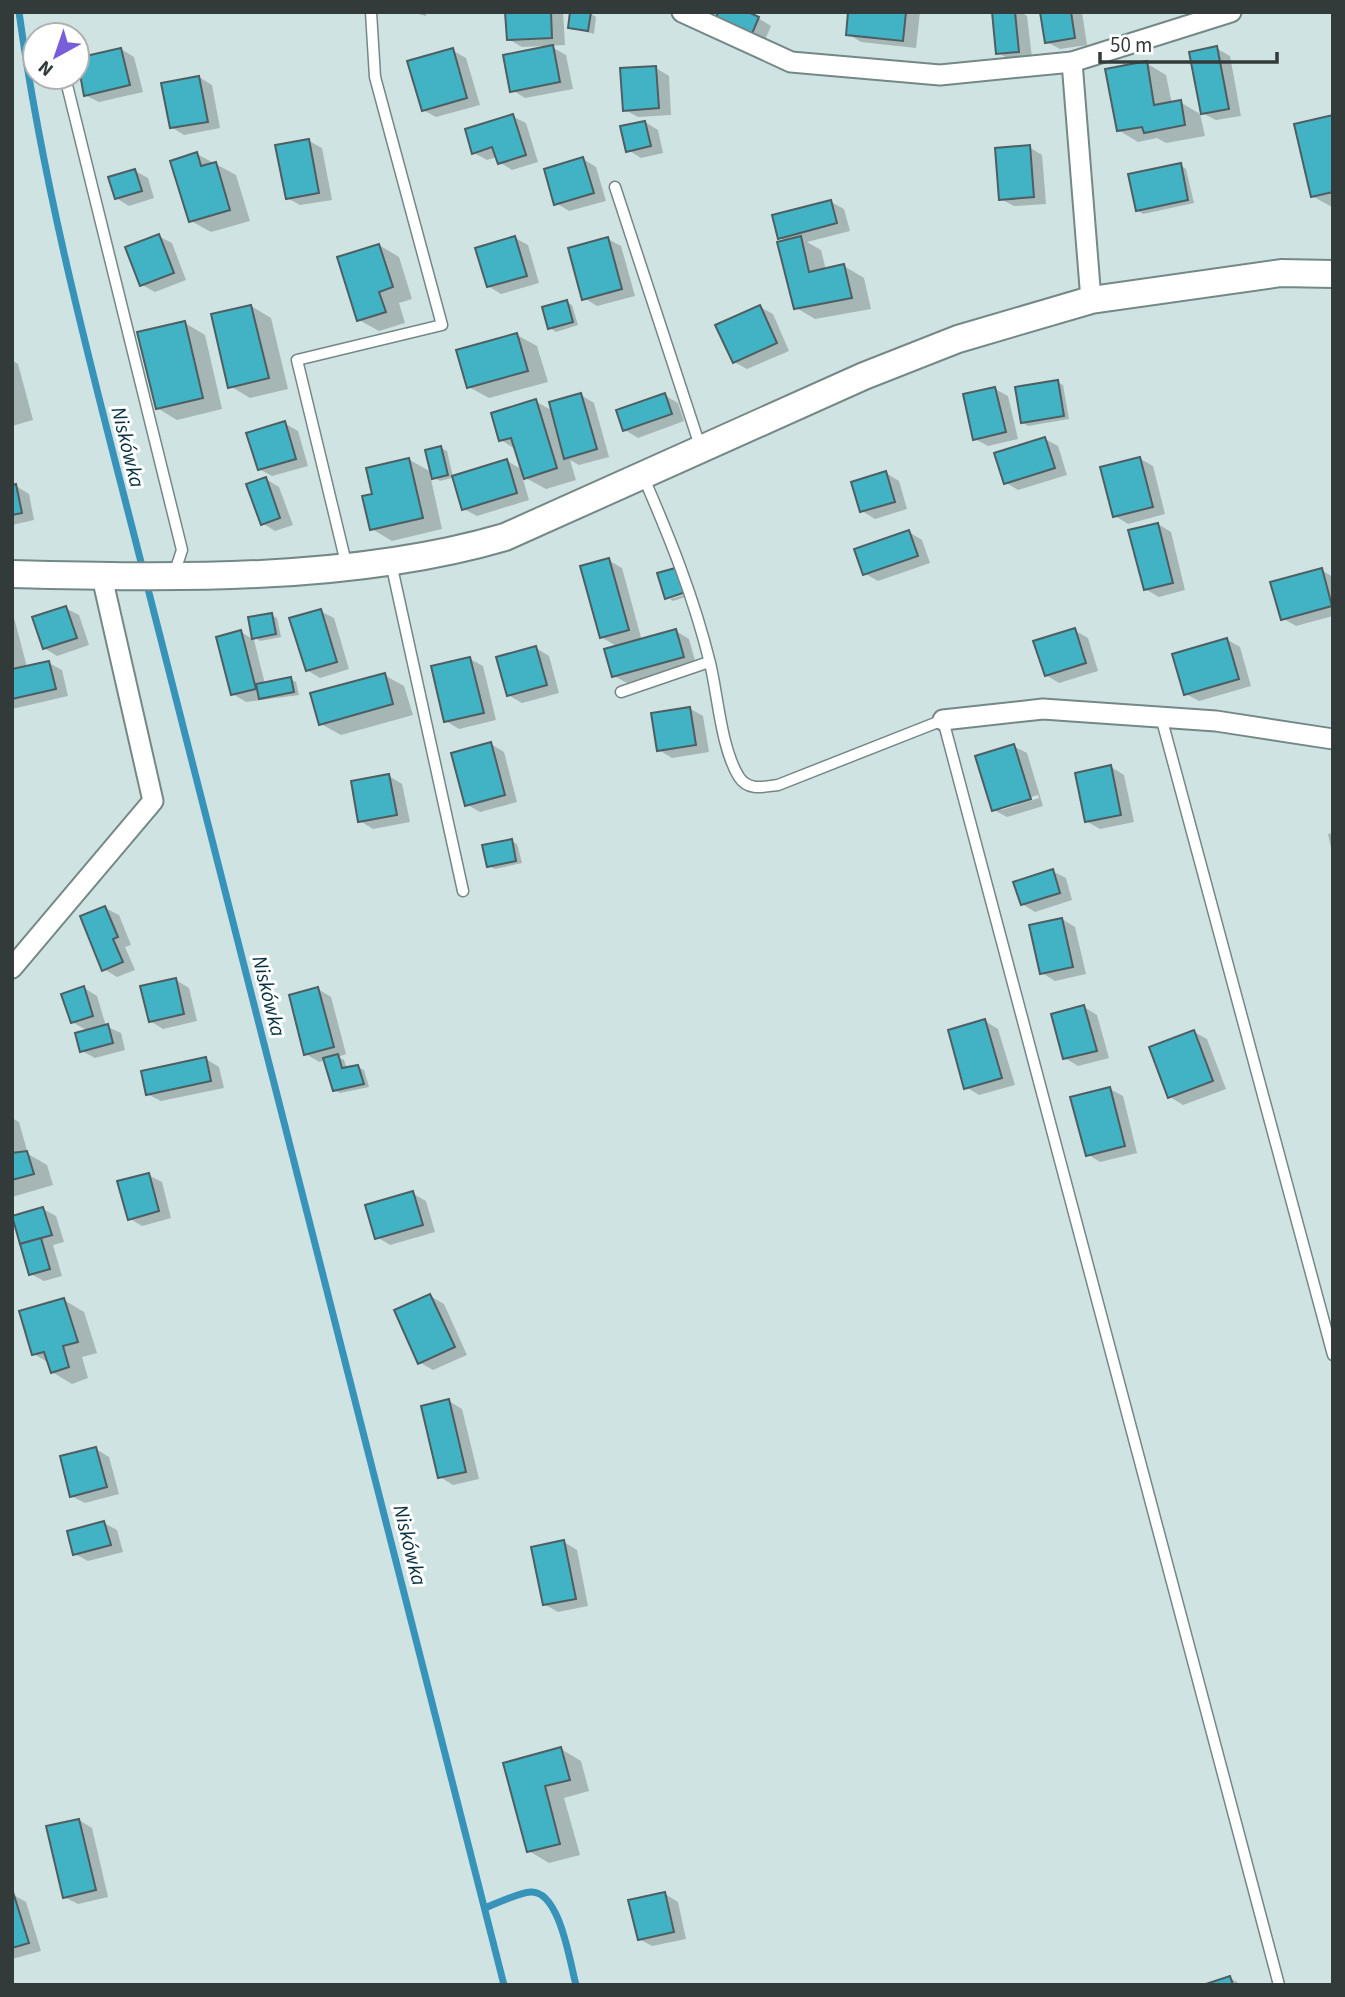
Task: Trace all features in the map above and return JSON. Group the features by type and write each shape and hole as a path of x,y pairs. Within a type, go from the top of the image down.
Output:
{"street":[{"path":"682,12 791,62 940,75 1072,62 1231,12"},
{"path":"1072,62 1091,300"},
{"path":"12,574 168,575 347,567 456,552 505,537 864,376 958,339 1091,300 1281,273 1333,274"},
{"path":"12,968 153,801 107,576"},
{"path":"943,720 1043,709 1216,721 1333,738"}],"lane":[{"path":"347,567 297,360 443,325 375,77 371,12"},
{"path":"68,91 182,550 168,575"},
{"path":"615,187 701,450"},
{"path":"643,476 682,566 709,662 732,760 740,779 754,788 796,780 943,720 1279,1985"},
{"path":"391,563 463,891"},
{"path":"621,692 709,662"},
{"path":"1161,717 1333,1355"}],"building":[{"path":"505,12 551,12 552,38 507,40"},
{"path":"570,12 591,12 588,31 568,28"},
{"path":"718,12 748,12 759,17 751,36 715,21"},
{"path":"848,12 906,12 903,41 846,35"},
{"path":"992,12 1015,12 1019,52 996,54"},
{"path":"1040,12 1071,12 1075,38 1045,43"},
{"path":"553,45 560,82 510,92 503,55"},
{"path":"1217,46 1229,109 1201,114 1189,52"},
{"path":"121,48 130,85 84,96 83,91 91,91 91,55"},
{"path":"453,48 467,98 422,111 407,61"},
{"path":"1147,61 1154,105 1181,100 1185,125 1144,133 1142,127 1117,131 1105,69"},
{"path":"656,66 659,108 623,111 620,68"},
{"path":"199,76 208,122 170,128 161,83"},
{"path":"513,114 526,155 498,164 492,147 472,154 465,129"},
{"path":"1333,115 1333,192 1311,197 1294,124"},
{"path":"645,121 651,146 626,152 620,126"},
{"path":"309,139 319,193 286,199 275,145"},
{"path":"1030,145 1034,197 999,200 995,148"},
{"path":"197,152 201,166 216,162 230,210 189,222 170,161"},
{"path":"583,157 594,193 554,205 544,169"},
{"path":"1181,163 1188,200 1136,211 1128,174"},
{"path":"135,169 142,191 115,199 108,177"},
{"path":"831,200 837,223 778,239 772,215"},
{"path":"159,234 174,273 140,286 125,247"},
{"path":"515,236 527,276 487,287 475,248"},
{"path":"801,236 809,272 844,264 852,298 794,309 777,242"},
{"path":"608,237 622,289 582,300 568,248"},
{"path":"379,244 393,287 379,292 386,312 357,321 337,257"},
{"path":"567,300 573,322 548,329 542,307"},
{"path":"251,305 269,378 228,388 211,314"},
{"path":"760,305 777,343 733,363 715,325"},
{"path":"185,321 203,398 156,409 137,332"},
{"path":"517,333 528,371 467,388 456,350"},
{"path":"1058,380 1064,416 1021,423 1015,387"},
{"path":"995,387 1006,432 973,440 963,394"},
{"path":"581,393 597,449 564,459 549,402"},
{"path":"665,393 672,414 623,431 616,410"},
{"path":"536,399 557,468 524,479 511,438 499,441 491,413"},
{"path":"285,421 296,459 258,470 246,433"},
{"path":"1045,437 1055,468 1004,484 994,453"},
{"path":"441,446 448,475 432,479 425,450"},
{"path":"1140,457 1153,507 1113,517 1100,467"},
{"path":"409,458 423,518 370,530 362,496 372,494 366,468"},
{"path":"507,459 517,493 462,510 452,476"},
{"path":"886,471 895,502 860,512 851,482"},
{"path":"266,477 280,518 261,525 246,484"},
{"path":"16,484 22,513 12,515 12,485"},
{"path":"1158,523 1173,583 1144,590 1128,530"},
{"path":"909,530 918,556 863,575 854,549"},
{"path":"609,558 629,630 600,638 580,566"},
{"path":"679,567 686,592 665,599 657,573"},
{"path":"1322,568 1332,606 1281,620 1270,582"},
{"path":"66,606 77,638 43,649 32,617"},
{"path":"321,609 337,662 306,671 289,618"},
{"path":"272,613 276,634 252,639 248,617"},
{"path":"1075,628 1086,663 1045,676 1033,641"},
{"path":"676,629 684,657 612,677 604,649"},
{"path":"241,630 256,689 231,695 216,637"},
{"path":"1227,638 1239,679 1184,695 1172,654"},
{"path":"536,646 547,685 507,696 496,657"},
{"path":"470,657 484,713 444,722 431,666"},
{"path":"49,661 56,689 12,699 12,669"},
{"path":"385,673 393,704 319,725 310,693"},
{"path":"291,677 294,692 259,699 256,684"},
{"path":"690,707 696,745 657,751 651,713"},
{"path":"491,742 505,795 465,806 451,753"},
{"path":"1014,744 1031,799 992,811 975,756"},
{"path":"1111,765 1121,815 1085,822 1075,773"},
{"path":"389,774 397,815 358,822 351,781"},
{"path":"512,839 516,861 487,867 482,845"},
{"path":"1053,869 1060,893 1021,905 1013,882"},
{"path":"105,906 118,937 113,939 123,962 102,971 80,916"},
{"path":"1062,918 1073,967 1040,974 1029,925"},
{"path":"176,978 184,1014 149,1022 140,986"},
{"path":"84,986 93,1016 71,1023 61,994"},
{"path":"318,987 334,1047 304,1055 289,995"},
{"path":"1084,1005 1097,1051 1063,1059 1051,1014"},
{"path":"985,1019 1002,1078 964,1089 948,1030"},
{"path":"108,1024 113,1043 80,1052 75,1033"},
{"path":"1194,1030 1213,1081 1168,1098 1149,1047"},
{"path":"338,1054 342,1068 358,1065 364,1084 333,1091 323,1058"},
{"path":"206,1057 211,1081 146,1095 141,1071"},
{"path":"1110,1087 1125,1146 1086,1156 1070,1097"},
{"path":"27,1151 34,1174 12,1180 12,1153"},
{"path":"149,1173 159,1211 128,1220 117,1181"},
{"path":"413,1191 423,1225 375,1239 365,1205"},
{"path":"43,1207 52,1235 20,1244 12,1216"},
{"path":"41,1238 50,1269 29,1275 20,1244"},
{"path":"430,1294 455,1347 418,1364 394,1310"},
{"path":"64,1298 78,1342 63,1346 69,1367 51,1373 44,1352 32,1355 19,1311"},
{"path":"449,1399 466,1472 438,1478 421,1406"},
{"path":"96,1447 107,1487 70,1497 60,1456"},
{"path":"104,1521 111,1545 73,1555 67,1531"},
{"path":"564,1540 576,1599 543,1605 531,1547"},
{"path":"561,1747 570,1780 545,1786 560,1844 527,1852 503,1763"},
{"path":"79,1819 96,1890 63,1898 46,1826"},
{"path":"665,1892 674,1932 638,1940 628,1900"},
{"path":"12,1893 29,1943 12,1948"},
{"path":"1230,1976 1233,1985 1203,1985"}],"waterway":[{"name":"Niskówka","path":"19,12 57,223 143,570"},
{"name":"Niskówka","path":"146,581 504,1985"},
{"path":"485,1908 526,1893 541,1895 549,1903 562,1930 576,1985"}]}
